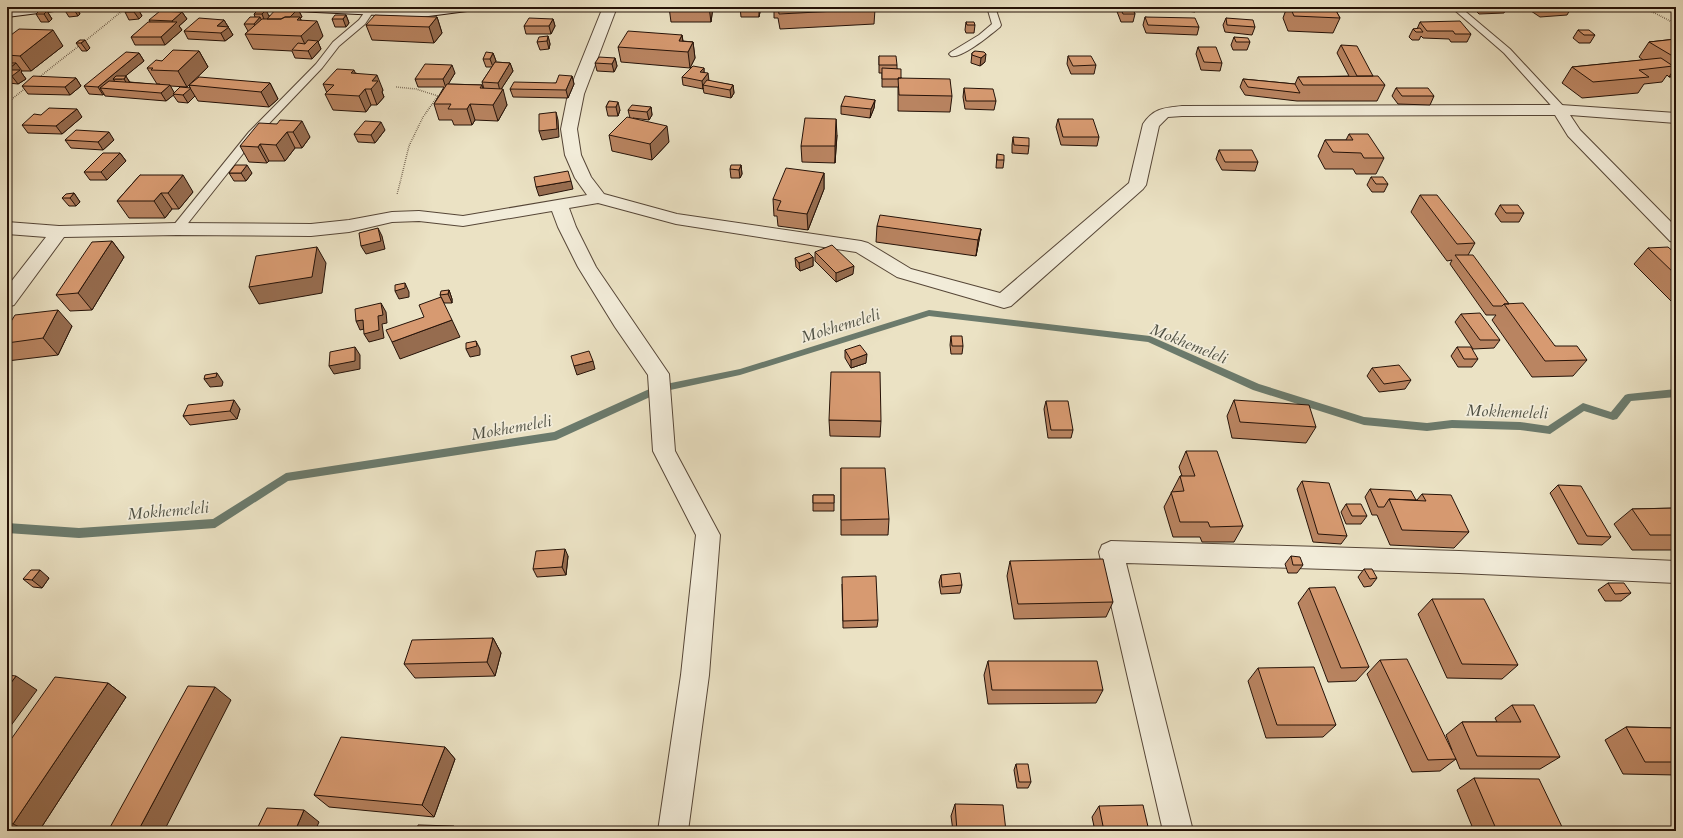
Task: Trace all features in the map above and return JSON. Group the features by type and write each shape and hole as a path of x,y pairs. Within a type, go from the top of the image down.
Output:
{"street":[{"path":"7,13 54,7"},
{"path":"295,7 369,12 467,7"},
{"path":"598,198 583,178 573,155 569,129 576,94 610,7"},
{"path":"1561,110 1563,117 1574,133 1676,237"},
{"path":"7,228 60,232 177,229 311,230 349,226 392,217 419,216 463,221 598,198 676,219 861,247 904,273 1004,301 1137,184 1151,124 1163,113 1198,111 1561,110 1676,118"},
{"path":"559,205 567,227 588,267 622,322 658,374 664,451 708,535 695,675 673,831"},
{"path":"7,300 60,232"},
{"path":"1178,831 1111,552 1451,562 1676,572"}],"lane":[{"path":"954,54 982,37 998,25 991,7"},
{"path":"1455,7 1507,51 1561,110"},
{"path":"177,229 253,134 319,66 336,44 362,22 369,12"}],"path":[{"path":"37,79 127,7"},
{"path":"1643,7 1676,24"},
{"path":"7,103 31,84"},
{"path":"392,217 409,146 423,117 438,96 416,90 396,87"}],"building":[{"path":"66,7 74,7 64,9"},
{"path":"740,7 759,7 759,9 740,9"},
{"path":"778,7 874,7 875,9 779,14"},
{"path":"1120,7 1132,7 1135,14 1123,14"},
{"path":"1290,7 1334,7 1340,18 1294,16"},
{"path":"1541,7 1571,7 1571,8 1545,10"},
{"path":"277,8 298,9 290,17 281,19 267,19"},
{"path":"128,9 138,9 134,12 125,12"},
{"path":"258,10 266,10 262,14 254,14"},
{"path":"39,11 47,11 44,14 36,14"},
{"path":"160,11 182,12 172,21 149,20"},
{"path":"335,15 346,15 343,19 332,19"},
{"path":"375,15 437,17 429,27 366,25"},
{"path":"250,17 260,17 254,24 244,24"},
{"path":"285,17 300,17 297,20 317,21 301,36 245,34 262,19 281,19"},
{"path":"1145,17 1195,18 1199,27 1148,25"},
{"path":"199,18 224,20 217,26 229,27 221,33 184,31"},
{"path":"529,18 553,19 549,26 524,26"},
{"path":"1226,18 1253,20 1255,27 1227,25"},
{"path":"1460,21 1471,34 1455,34 1453,31 1427,31 1420,22"},
{"path":"148,22 177,22 161,37 131,37"},
{"path":"966,22 974,22 975,25 967,25"},
{"path":"1420,28 1423,32 1416,32 1413,29"},
{"path":"19,29 53,30 20,56 7,55 7,38"},
{"path":"1578,30 1589,30 1595,35 1584,35"},
{"path":"628,31 682,35 679,41 693,42 688,52 618,47"},
{"path":"548,36 547,41 537,42 539,37"},
{"path":"1234,37 1248,38 1250,42 1236,42"},
{"path":"1676,39 1676,58 1649,42"},
{"path":"80,40 85,40 81,43 76,43"},
{"path":"308,40 318,41 308,51 292,50 298,43 305,44"},
{"path":"1341,45 1357,46 1373,76 1357,76"},
{"path":"1198,47 1216,47 1222,63 1204,62"},
{"path":"173,50 199,51 178,71 151,70 153,68 147,68 156,60 162,61"},
{"path":"975,51 984,52 986,54 981,58 972,55"},
{"path":"126,52 139,53 98,87 84,86"},
{"path":"486,52 493,53 490,59 483,59"},
{"path":"879,56 896,56 897,65 879,65"},
{"path":"1068,56 1091,56 1096,65 1073,66"},
{"path":"599,57 615,58 612,64 595,63"},
{"path":"1661,58 1673,66 1639,70 1649,77 1593,82 1572,67"},
{"path":"495,62 510,63 498,83 482,82"},
{"path":"7,63 16,63 7,70"},
{"path":"425,64 452,65 443,79 415,79"},
{"path":"693,66 704,68 700,72 708,73 702,81 682,77"},
{"path":"882,68 901,69 901,78 882,79"},
{"path":"337,69 354,70 351,73 377,75 372,81 378,81 371,89 365,89 359,96 325,94 334,85 323,84"},
{"path":"20,70 12,76 7,76 7,71"},
{"path":"559,75 572,76 566,90 510,89 514,82 556,83"},
{"path":"33,76 76,78 65,87 22,86"},
{"path":"116,76 126,76 124,79 113,79"},
{"path":"1378,76 1385,85 1303,85 1298,77"},
{"path":"199,77 270,83 261,92 189,85"},
{"path":"898,78 950,79 952,96 899,95"},
{"path":"1243,79 1295,84 1300,93 1248,87"},
{"path":"707,80 733,85 730,90 703,85"},
{"path":"109,81 170,85 161,93 100,88"},
{"path":"447,84 482,85 480,88 503,89 493,105 470,104 467,109 448,109 451,104 434,104"},
{"path":"180,87 191,88 183,95 173,94"},
{"path":"964,88 993,89 996,101 966,101"},
{"path":"1396,88 1428,88 1434,96 1402,96"},
{"path":"845,96 875,100 871,109 841,106"},
{"path":"609,101 618,102 616,107 606,107"},
{"path":"632,105 651,107 647,112 628,110"},
{"path":"49,108 77,109 56,126 22,125 34,114 41,115"},
{"path":"556,112 557,129 539,131 539,114"},
{"path":"627,117 667,126 650,144 609,135"},
{"path":"805,118 836,119 835,146 801,146"},
{"path":"1058,119 1093,119 1099,137 1063,137"},
{"path":"280,120 302,121 293,132 287,132 276,145 260,144 258,147 240,146 259,123 277,124"},
{"path":"365,121 381,122 371,135 354,134"},
{"path":"76,130 109,132 98,142 65,140"},
{"path":"1349,134 1368,134 1384,158 1364,158 1361,153 1333,152 1325,140 1353,140"},
{"path":"1013,137 1029,138 1029,146 1014,145"},
{"path":"1219,150 1252,150 1258,162 1225,162"},
{"path":"103,153 120,153 101,172 84,172"},
{"path":"997,154 1004,155 1004,160 997,160"},
{"path":"235,165 247,165 241,173 229,173"},
{"path":"731,165 741,165 739,170 730,169"},
{"path":"786,168 824,173 807,214 777,210 781,201 773,199"},
{"path":"568,171 571,181 536,187 534,177"},
{"path":"140,175 183,175 168,193 161,193 154,201 117,201"},
{"path":"1371,177 1383,177 1388,184 1376,184"},
{"path":"74,193 70,198 62,198 66,194"},
{"path":"1420,195 1437,195 1475,243 1457,244"},
{"path":"1500,205 1518,205 1524,213 1506,213"},
{"path":"880,215 981,229 978,240 877,226"},
{"path":"378,228 381,241 361,246 359,233"},
{"path":"112,241 78,293 56,295 92,242"},
{"path":"832,245 854,266 836,273 815,252"},
{"path":"317,247 312,277 249,287 256,256"},
{"path":"1668,247 1676,254 1676,275 1648,248"},
{"path":"809,253 813,257 799,263 795,258"},
{"path":"1455,255 1473,255 1509,304 1493,306"},
{"path":"405,283 405,288 395,291 395,285"},
{"path":"449,290 448,294 440,295 441,291"},
{"path":"441,297 452,320 392,342 386,330 424,317 419,305"},
{"path":"381,303 383,315 378,316 379,330 364,334 363,320 356,321 355,309"},
{"path":"1523,303 1555,346 1577,346 1587,360 1545,361 1504,304"},
{"path":"58,310 43,338 7,343 7,328 15,315"},
{"path":"1480,313 1500,340 1480,340 1461,314"},
{"path":"951,336 962,336 963,346 952,346"},
{"path":"476,341 477,346 466,349 466,343"},
{"path":"860,345 867,354 851,360 845,350"},
{"path":"355,347 355,361 329,366 330,352"},
{"path":"1457,347 1471,347 1478,359 1464,359"},
{"path":"589,351 593,361 574,366 571,356"},
{"path":"1399,365 1411,380 1384,384 1372,368"},
{"path":"831,372 880,372 881,421 829,420"},
{"path":"217,373 216,377 204,379 205,375"},
{"path":"234,400 230,411 183,416 188,405"},
{"path":"1234,400 1309,405 1316,427 1240,422"},
{"path":"1046,401 1068,401 1073,430 1051,430"},
{"path":"1186,451 1217,451 1243,526 1210,527 1208,522 1180,522 1171,492 1184,491 1180,476 1195,476"},
{"path":"841,468 885,468 889,519 841,520"},
{"path":"1302,481 1329,483 1347,536 1318,534"},
{"path":"1558,485 1581,486 1611,537 1587,536"},
{"path":"1370,489 1411,491 1416,500 1389,499 1384,507 1378,507"},
{"path":"1422,494 1451,495 1469,532 1402,530 1389,499 1426,501"},
{"path":"813,495 834,495 834,503 813,503"},
{"path":"1346,504 1361,504 1367,516 1352,516"},
{"path":"1676,508 1676,535 1650,535 1632,509"},
{"path":"565,549 562,567 533,569 536,551"},
{"path":"1291,556 1300,557 1303,565 1293,565"},
{"path":"1103,559 1113,602 1018,604 1010,561"},
{"path":"1364,569 1372,569 1377,578 1370,579"},
{"path":"31,570 40,570 32,580 23,579"},
{"path":"960,573 962,585 942,587 941,575"},
{"path":"876,576 878,620 843,621 842,577"},
{"path":"1608,583 1624,583 1631,593 1615,594"},
{"path":"1335,587 1369,667 1341,668 1309,588"},
{"path":"1432,599 1484,599 1518,665 1462,664"},
{"path":"493,638 487,662 404,664 412,640"},
{"path":"1407,659 1456,759 1428,760 1380,660"},
{"path":"988,661 1097,661 1103,690 992,690"},
{"path":"1314,667 1336,725 1277,725 1258,668"},
{"path":"7,675 16,676 7,688"},
{"path":"55,677 108,683 13,824 7,823 7,745"},
{"path":"188,686 215,687 138,831 108,831"},
{"path":"1512,705 1534,705 1560,757 1477,756 1462,722 1521,722"},
{"path":"1626,727 1676,728 1676,762 1645,762"},
{"path":"341,737 445,747 422,805 314,795"},
{"path":"1016,764 1028,764 1031,782 1019,782"},
{"path":"1474,778 1539,779 1564,831 1497,831"},
{"path":"955,804 1003,805 1006,831 957,831"},
{"path":"1143,805 1149,831 1104,831 1099,806"},
{"path":"267,808 304,810 295,831 256,831"},
{"path":"418,825 454,826 453,831 417,831"}],"waterway":[{"name":"Mokhemeleli","path":"7,528 79,533 215,523 286,477 556,436 659,389 740,372 929,313 1150,339 1256,387 1364,421 1427,427 1452,424 1520,426 1550,430 1583,407 1613,416 1628,398 1676,393"}]}
